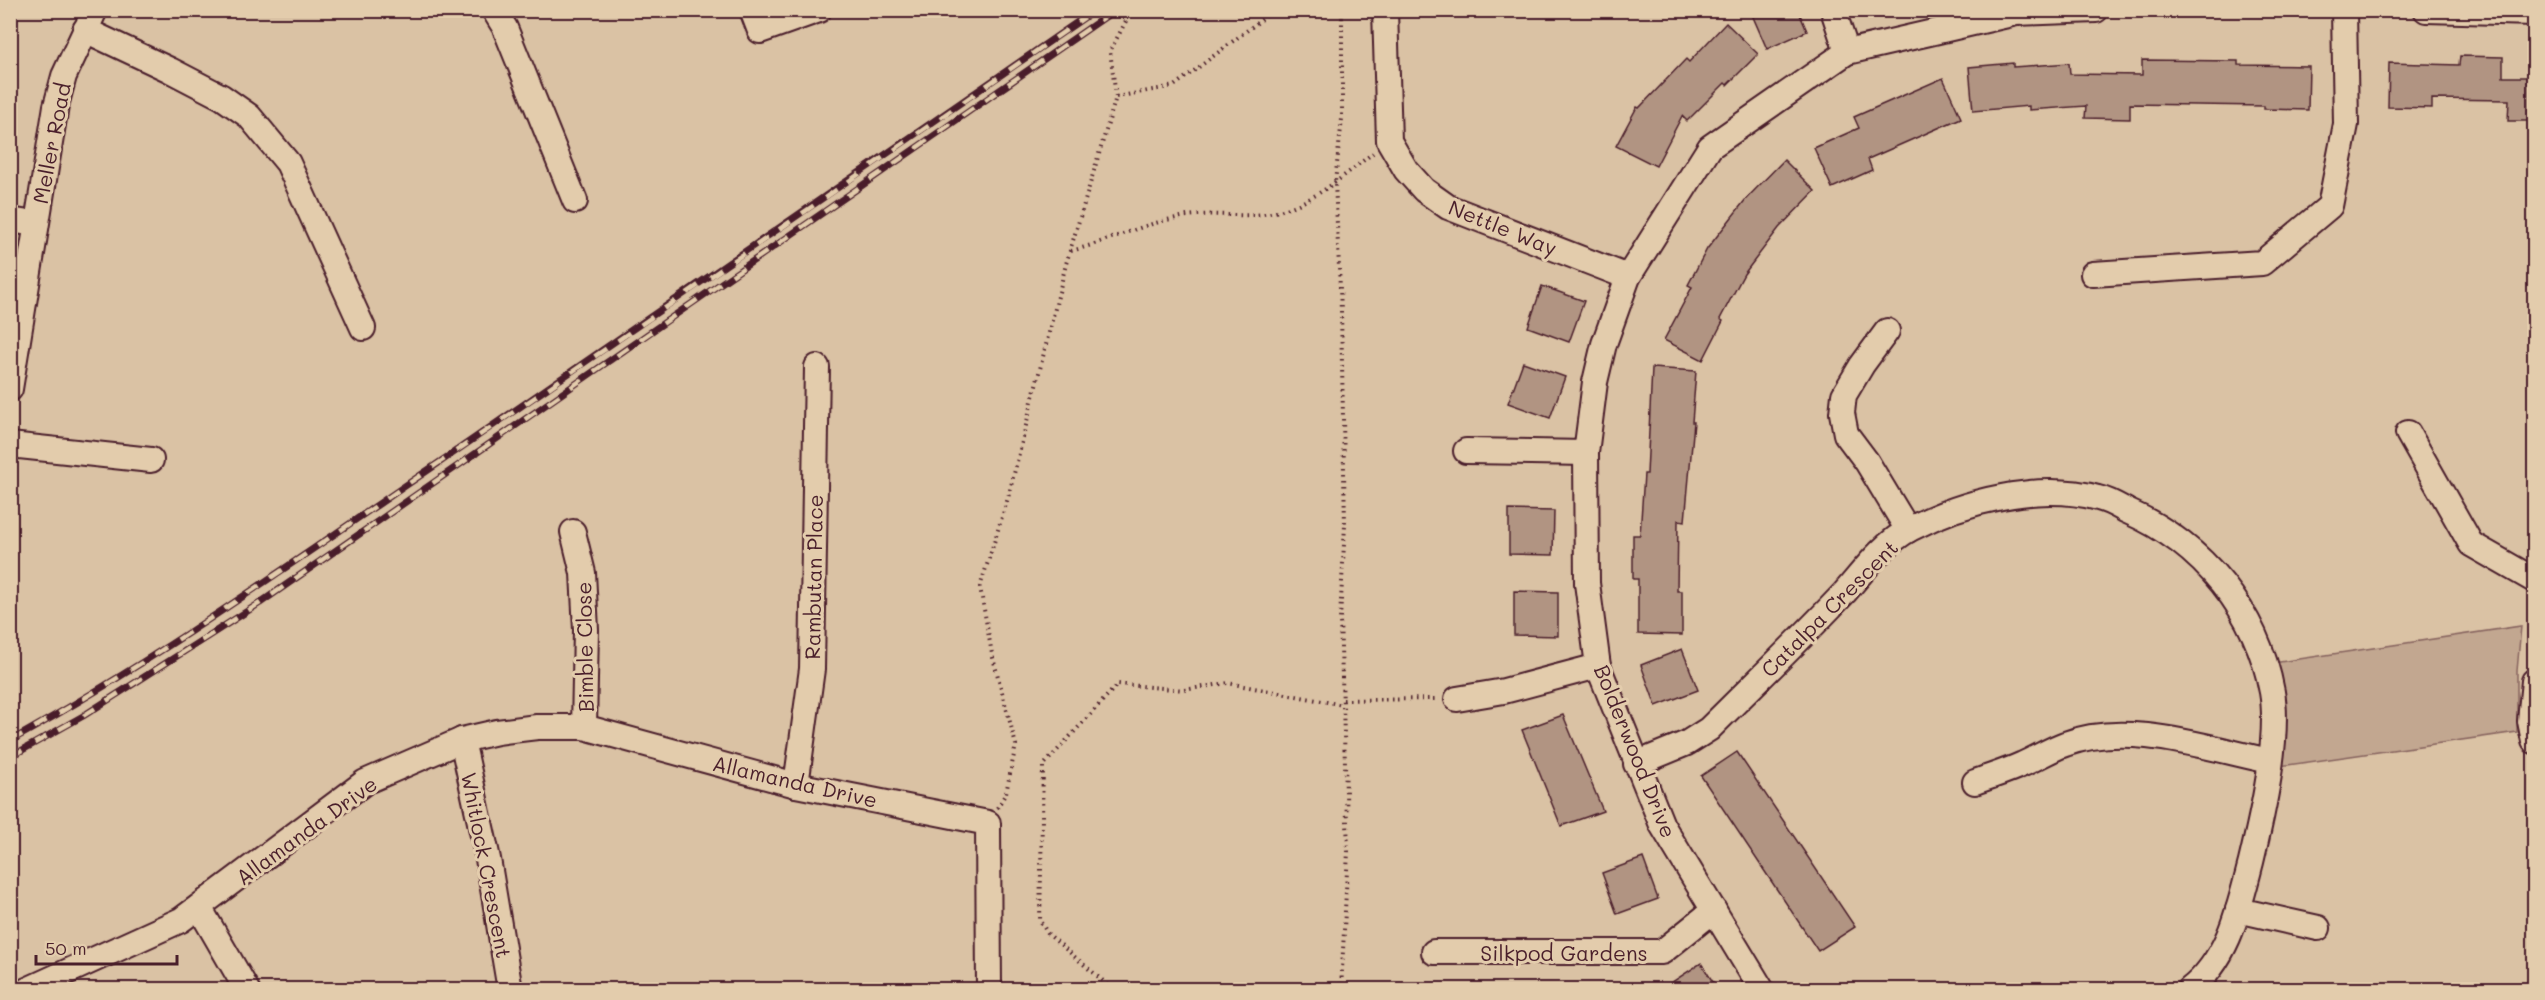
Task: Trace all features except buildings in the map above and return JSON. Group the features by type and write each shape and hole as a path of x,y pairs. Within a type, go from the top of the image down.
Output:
{"street":[{"path":"494,10 505,28 575,201"},
{"path":"752,10 760,31 819,10"},
{"name":"Nettle Way","path":"1385,10 1389,141 1393,152 1406,170 1430,195 1448,207 1628,277"},
{"path":"1833,10 1847,52"},
{"name":"Bolderwood Drive","path":"1762,990 1662,825 1598,666 1587,583 1586,453 1595,382 1604,344 1628,277 1710,147 1847,52 2016,13 2096,10"},
{"path":"2093,274 2262,263 2330,206 2346,124 2344,10"},
{"path":"2426,10 2535,13"},
{"path":"90,20 249,116 288,163 363,328"},
{"name":"Meller Road","path":"10,389 56,106 64,76 90,20"},
{"path":"10,220 35,224"},
{"path":"1887,331 1844,395 1842,413 1846,434 1867,462 1908,530"},
{"name":"Rambutan Place","path":"796,785 812,669 817,367"},
{"path":"2408,433 2471,544 2535,580"},
{"path":"10,445 151,460"},
{"path":"1466,451 1586,453"},
{"name":"Catalpa Crescent","path":"1636,764 1687,743 1709,729 1845,592 1867,565 1908,530 1956,508 2004,496 2054,492 2098,498 2143,517 2172,535 2205,562 2228,590 2249,622 2262,655 2272,693 2274,731 2270,761 2257,836 2238,910 2231,934 2215,961 2189,990"},
{"name":"Bimble Close","path":"573,532 583,573 585,596 584,727"},
{"path":"1457,699 1504,692 1598,666"},
{"path":"2535,681 2530,721 2535,741"},
{"name":"Allamanda Drive","path":"27,990 181,920 366,782 462,740 497,732 527,728 584,727 796,785 988,823"},
{"path":"1976,782 2022,765 2066,743 2097,736 2124,734 2152,736 2270,761"},
{"name":"Whitlock Crescent","path":"462,740 488,859 510,990"},
{"path":"988,823 989,990"},
{"path":"199,907 247,990"},
{"name":"Silkpod Gardens","path":"1434,952 1662,952 1714,910"},
{"path":"2238,910 2318,928"}],"path":[{"path":"988,823 1006,793 1016,745 992,654 981,587 1008,498 1070,251 1116,97 1110,51 1132,10"},
{"path":"1116,97 1174,86 1274,10"},
{"path":"1341,990 1348,850 1340,619 1345,525 1341,310 1335,182 1342,119 1342,10"},
{"path":"1070,251 1172,218 1194,214 1255,215 1278,211 1318,195 1389,141"},
{"path":"1109,990 1109,986 1048,933 1040,921 1043,766 1118,684 1184,690 1228,683 1343,703 1457,699"}],"shaded area":[{"path":"2521,626 2517,671 2517,732 2266,768 2266,664"}],"railway":[{"path":"10,741 121,676 282,571 1095,10"},
{"path":"10,757 83,716 260,603 1115,10"}]}
